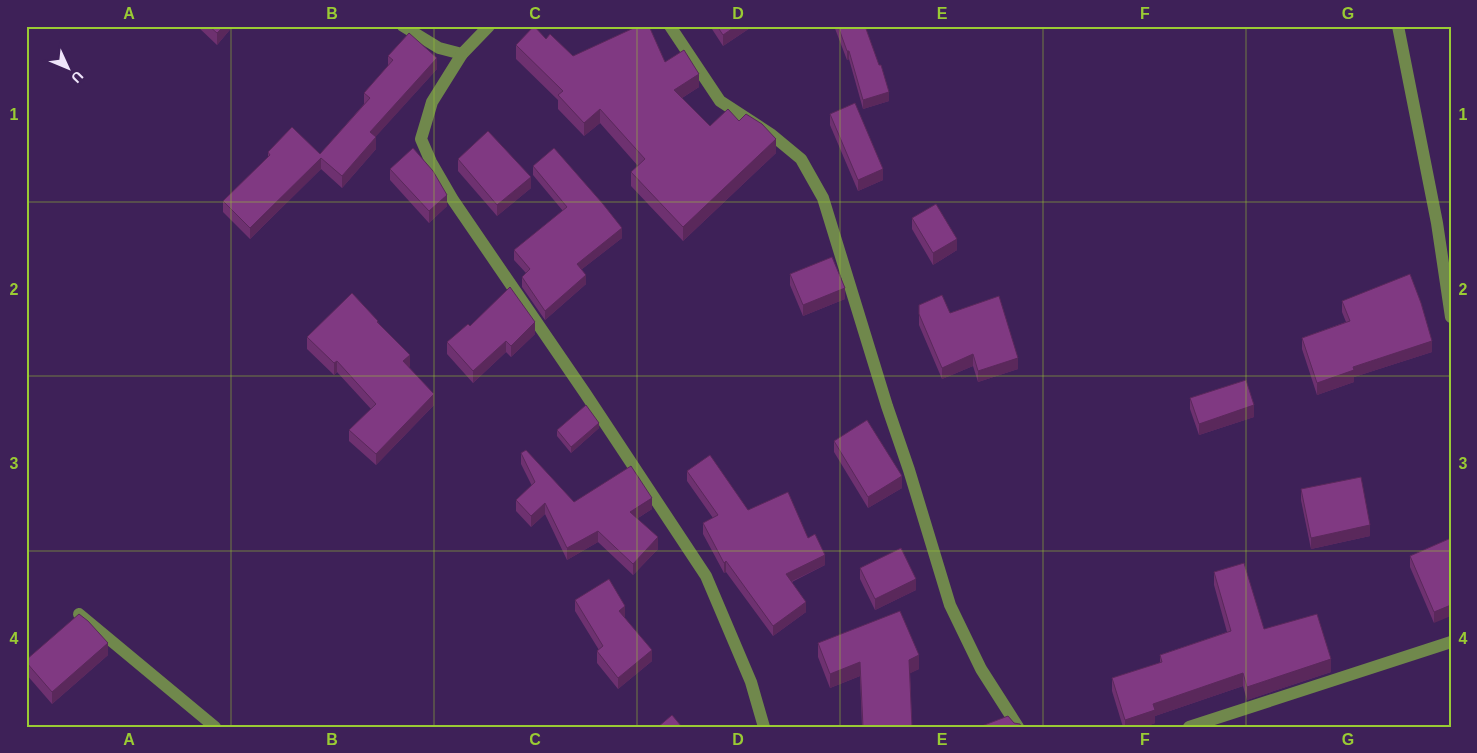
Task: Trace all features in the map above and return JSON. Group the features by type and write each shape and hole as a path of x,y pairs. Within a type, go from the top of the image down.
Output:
{"street":[{"path":"403,26 439,48 462,54"},
{"path":"490,26 462,54 432,102 421,139 431,162 453,200 585,393 706,576 751,682 764,727"},
{"path":"670,26 720,101 772,135 801,159 823,198 950,605 981,669 1018,727"},
{"path":"1398,26 1437,223 1451,317"},
{"path":"79,614 215,727"},
{"path":"1189,727 1451,642"}],"building":[{"path":"209,26 224,26 217,33"},
{"path":"534,26 546,39 550,34 573,56 638,26 649,26 665,62 684,50 699,74 674,90 710,126 728,109 739,121 746,114 762,124 776,139 683,227 631,172 645,159 600,109 584,123 558,95 563,91 516,45"},
{"path":"717,26 736,26 723,35"},
{"path":"838,26 865,26 879,65 881,65 889,92 863,100 849,51 847,51"},
{"path":"409,33 437,58 370,132 376,137 342,176 321,158 250,228 223,201 270,155 268,152 292,127 320,154 370,98 364,93 393,60 388,56"},
{"path":"855,103 883,169 858,180 830,114"},
{"path":"488,131 531,177 497,205 458,159"},
{"path":"413,148 433,171 447,195 429,211 390,169"},
{"path":"554,148 622,228 577,264 586,275 545,311 522,277 530,269 514,250 567,207 533,166"},
{"path":"936,204 957,239 933,253 912,218"},
{"path":"832,257 845,288 803,305 790,274"},
{"path":"1410,274 1432,341 1353,367 1354,370 1317,383 1302,338 1350,321 1342,301"},
{"path":"510,287 535,322 511,346 506,341 473,371 447,342 468,324 470,326"},
{"path":"352,293 377,322 410,355 403,361 434,394 376,454 349,430 376,404 337,361 334,363 307,337"},
{"path":"942,295 950,313 999,296 1018,358 978,371 973,354 942,368 919,314 919,305"},
{"path":"1246,380 1254,405 1199,424 1190,398"},
{"path":"586,405 599,423 571,447 557,430"},
{"path":"867,420 902,476 868,497 834,441"},
{"path":"526,450 574,502 631,466 652,498 630,512 658,537 633,564 598,531 567,548 545,503 531,516 516,500 535,482 521,453"},
{"path":"710,455 748,510 788,492 808,538 815,534 825,555 786,574 806,602 773,626 726,561 724,563 703,523 718,515 687,471"},
{"path":"1361,477 1370,525 1311,538 1301,489"},
{"path":"1451,538 1451,605 1434,612 1410,556"},
{"path":"901,548 916,579 875,599 860,568"},
{"path":"1244,563 1264,629 1317,614 1331,659 1247,687 1243,673 1153,704 1155,710 1125,720 1112,678 1162,662 1160,655 1231,631 1214,572"},
{"path":"609,579 625,606 619,611 652,650 618,678 597,651 603,646 575,600"},
{"path":"900,611 919,655 909,660 912,727 863,727 860,662 830,674 818,643"},
{"path":"79,614 108,643 52,692 26,660"},
{"path":"672,715 682,727 658,727"},
{"path":"1008,716 1014,723 1020,724 1021,727 979,727"}]}
